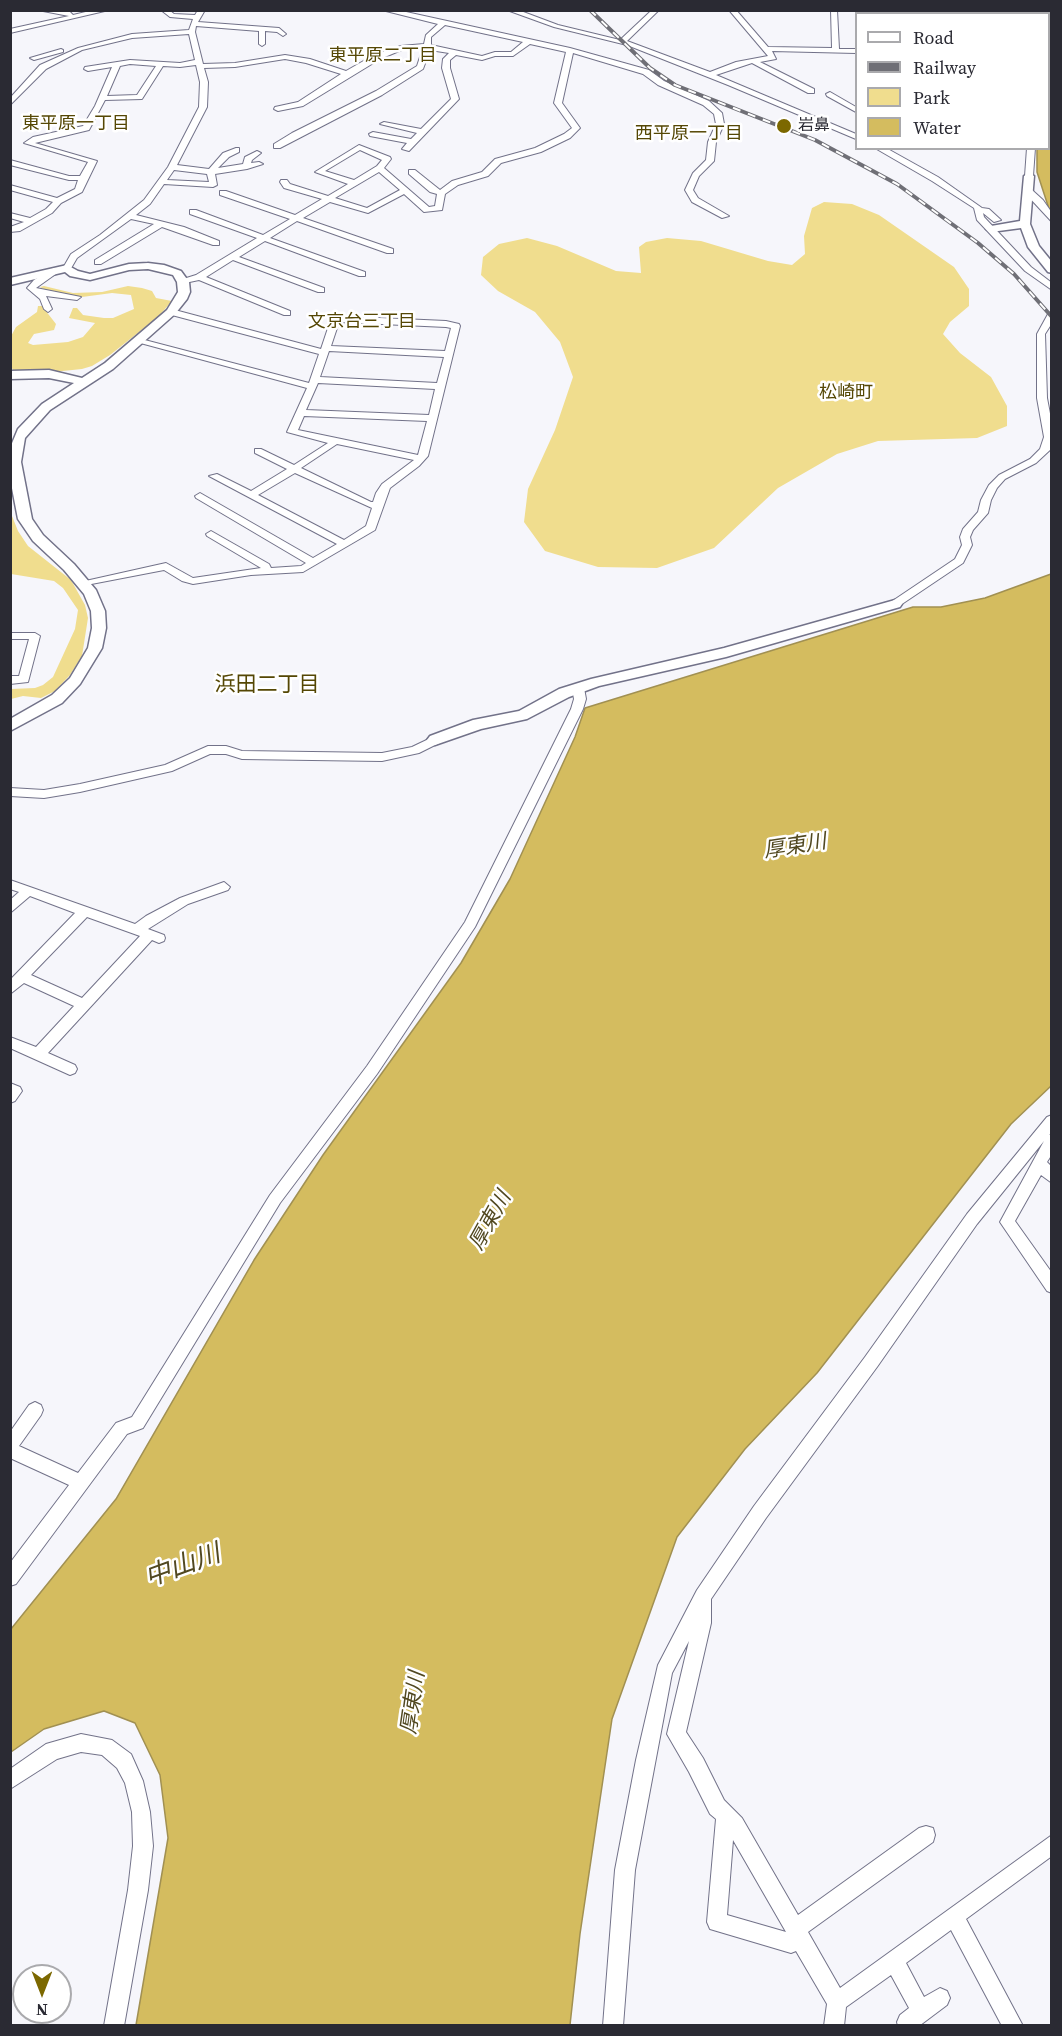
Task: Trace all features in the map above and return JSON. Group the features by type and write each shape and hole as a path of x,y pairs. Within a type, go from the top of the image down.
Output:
{"street":[{"path":"41,10 78,16"},
{"path":"10,31 106,10"},
{"path":"164,10 172,16 196,21 279,30 283,34"},
{"path":"385,10 570,50 646,72"},
{"path":"510,10 556,26 619,41 709,75 855,136"},
{"path":"619,41 656,10"},
{"path":"709,75 739,64 773,57 732,10"},
{"path":"834,10 836,50"},
{"path":"956,10 975,12"},
{"path":"168,25 172,16"},
{"path":"10,103 43,67 77,50 196,21"},
{"path":"10,282 67,268 74,256 131,216 164,182 203,106 204,82 199,64 196,21"},
{"path":"277,146 379,93 420,67 427,48 428,36 443,23"},
{"path":"262,29 262,44"},
{"path":"278,109 300,104 377,57 403,47 416,45 482,58 495,54 513,54 529,41"},
{"path":"619,41 646,72 661,83 706,103 718,113 720,124 712,142 710,161 696,175 689,190 695,200 725,216"},
{"path":"768,49 855,51"},
{"path":"34,58 66,50 77,50"},
{"path":"380,168 427,210 439,208 441,194 454,183 485,174 498,161 538,150 574,131 575,125 558,103 570,50"},
{"path":"406,149 455,99 455,92 446,72 447,59 454,53"},
{"path":"88,69 130,62 235,65 285,57 307,61 347,74"},
{"path":"755,62 811,91"},
{"path":"10,230 49,211 58,201 79,190 82,178 93,161 28,143 36,139 86,128 101,102 117,64"},
{"path":"101,102 139,97 161,64"},
{"path":"830,94 855,109"},
{"path":"101,102 128,106"},
{"path":"384,124 422,132"},
{"path":"843,130 855,129"},
{"path":"75,131 81,141"},
{"path":"373,134 413,142"},
{"path":"183,282 199,277 380,168 387,159 359,147 319,172 354,183"},
{"path":"211,172 226,155 236,150"},
{"path":"883,150 935,179 978,209 986,211 1028,268 1052,288"},
{"path":"1031,150 1025,224 1034,247 1052,270"},
{"path":"247,167 248,159 257,153"},
{"path":"10,162 69,178 82,178"},
{"path":"172,168 211,172 259,164"},
{"path":"164,182 213,185 211,172"},
{"path":"412,172 441,194"},
{"path":"284,183 287,186 368,211 405,190"},
{"path":"10,187 58,201"},
{"path":"1029,192 1040,202 1052,220"},
{"path":"223,194 390,251"},
{"path":"193,212 362,274"},
{"path":"10,215 31,221"},
{"path":"131,216 216,243"},
{"path":"994,224 1025,224"},
{"path":"98,262 159,225"},
{"path":"232,257 321,290"},
{"path":"10,726 57,699 75,681 90,657 98,638 99,618 95,601 85,584 31,530 22,508 14,462 19,438 29,423 58,398 109,366 171,312 183,297 183,282 177,273 156,266 129,267 90,277 74,274 67,268"},
{"path":"48,309 47,302 32,288 54,271"},
{"path":"199,277 287,313"},
{"path":"38,292 77,297"},
{"path":"171,312 324,350 448,354"},
{"path":"10,792 44,794 80,788 168,768 208,750 226,750 242,754 382,757 415,750 478,724 531,711 578,688 754,645 895,604 959,561 967,545 965,537 968,529 983,513 993,486 1002,477 1033,461 1045,450 1048,437 1042,398 1041,334 1052,314"},
{"path":"85,584 166,566 186,579 193,580 214,576 303,569 371,528 386,486 421,459 456,326 335,319 314,384 292,432 421,459"},
{"path":"137,341 314,384 440,386"},
{"path":"10,375 49,375 84,382"},
{"path":"302,412 433,418"},
{"path":"252,495 332,445 334,441"},
{"path":"258,451 369,505 378,506"},
{"path":"214,476 344,544"},
{"path":"200,496 314,562"},
{"path":"211,534 265,566 269,572"},
{"path":"10,636 35,636 24,679 10,680"},
{"path":"10,1578 122,1428 137,1423 275,1198 372,1070 470,924 577,709 580,699 578,688"},
{"path":"10,884 148,934"},
{"path":"38,1054 148,934 152,919 184,902 224,887"},
{"path":"10,908 28,891"},
{"path":"10,989 84,912"},
{"path":"23,977 84,1005"},
{"path":"10,1042 70,1069"},
{"path":"10,1089 15,1091 10,1097"},
{"path":"613,2025 625,1870 664,1671 703,1596 760,1512 871,1362 972,1219 1052,1122"},
{"path":"1052,1140 1007,1222 1052,1286"},
{"path":"1039,1163 1052,1177"},
{"path":"35,1410 10,1448 82,1483"},
{"path":"703,1596 702,1623 676,1734 696,1765 717,1807 735,1825 837,2002 834,2025"},
{"path":"10,1780 24,1768 53,1751 81,1743 106,1746 124,1761 134,1781 141,1812 143,1845 138,1890 114,2025"},
{"path":"726,1815 717,1922 791,1943 797,1934 926,1835"},
{"path":"837,2002 1052,1844"},
{"path":"954,1916 1013,2025"},
{"path":"894,1960 914,2017 939,1998"}],"green space":[{"path":"824,202 852,204 879,215 954,267 969,289 969,306 950,322 943,334 960,353 991,377 1007,406 1007,426 977,438 878,441 837,454 778,488 714,548 657,568 598,567 545,551 524,522 528,489 555,430 573,377 560,342 535,312 498,291 481,275 483,257 499,244 527,238 557,246 616,271 641,273 639,247 646,242 667,238 701,241 768,261 792,265 805,254 804,236 812,208"},
{"path":"128,286 152,291 156,298 172,301 158,317 110,355 92,366 53,372 14,371 11,367 10,338 16,327 37,312 38,306 42,306 56,324 54,330 34,334 28,343 33,345 68,342 83,337 95,323 69,318 73,308 77,308 83,315 104,318 113,318 134,309 131,295 112,293 82,297 40,287 73,293 102,292"},
{"path":"10,511 18,531 28,546 71,580 85,605 88,618 82,656 70,675 55,691 41,698 23,696 11,699 11,689 35,688 53,677 75,629 78,610 63,588 54,581 11,574"}],"water":[{"path":"1051,50 1051,215 1037,172 1037,150 1050,150"},
{"path":"1051,574 1051,1086 1011,1124 817,1373 745,1449 677,1537 612,1719 580,1934 570,2025 136,2025 168,1838 160,1775 135,1723 104,1711 44,1729 11,1752 11,1629 116,1499 254,1260 323,1155 461,963 510,879 575,737 585,708 913,607 941,607 985,598"}],"railway":[{"path":"590,10 650,68 675,85 815,140 897,184 978,243 1014,274 1052,317"}],"place":[{"name":"岩鼻","path":"784,126"}],"district":[{"name":"東平原二丁目","path":"383,56"},
{"name":"東平原一丁目","path":"76,124"},
{"name":"西平原一丁目","path":"689,134"},
{"name":"文京台三丁目","path":"362,322"},
{"name":"松崎町","path":"846,393"},
{"name":"浜田二丁目","path":"267,686"}],"water label":[{"name":"厚東川","path":"795,847"},
{"name":"厚東川","path":"491,1221"},
{"name":"中山川","path":"183,1567"},
{"name":"厚東川","path":"414,1703"}]}
